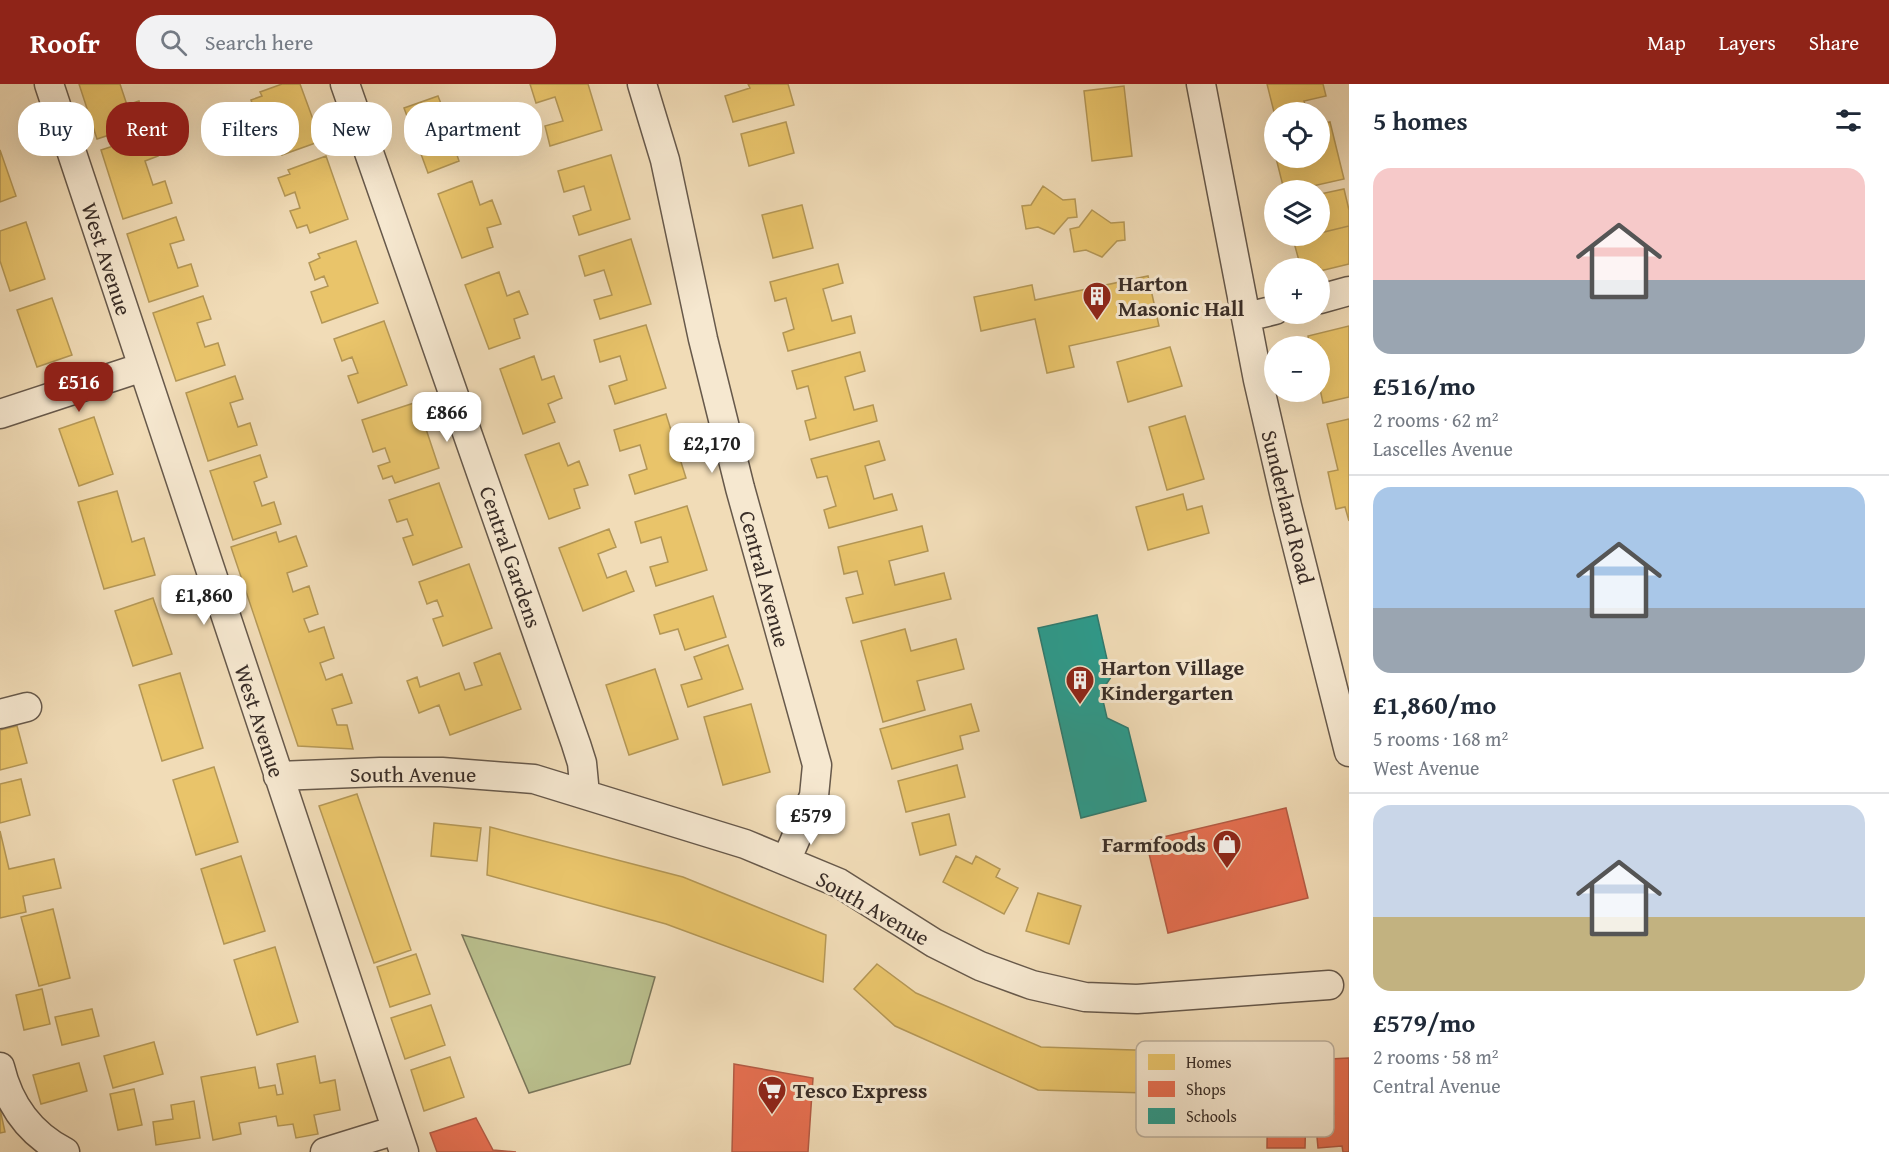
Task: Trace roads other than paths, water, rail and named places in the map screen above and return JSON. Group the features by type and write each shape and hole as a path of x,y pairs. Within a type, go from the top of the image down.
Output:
{"street":[{"name":"West Avenue","path":"49,84 400,1141"},
{"name":"Central Gardens","path":"345,84 576,744 582,763 585,794"},
{"name":"Central Avenue","path":"642,84 665,160 703,339 740,488 817,765 814,796 786,861"},
{"name":"Sunderland Road","path":"1201,84 1258,380 1284,495 1349,752"},
{"path":"1330,296 1349,291"},
{"path":"1246,317 1264,313"},
{"path":"0,414 143,367"},
{"path":"0,714 27,707"},
{"name":"South Avenue","path":"278,776 452,772 534,779 745,844 838,883 934,943 980,966 1032,986 1085,997 1137,999 1329,984"},
{"path":"0,1067 6,1089 18,1112 36,1132 65,1152"},
{"path":"325,1152 400,1141"}],"place":[{"name":"Harton Masonic Hall","path":"1097,322"},
{"name":"Harton Village Kindergarten","path":"1080,706"},
{"name":"Farmfoods","path":"1227,870"},
{"name":"Tesco Express","path":"772,1116"}]}
